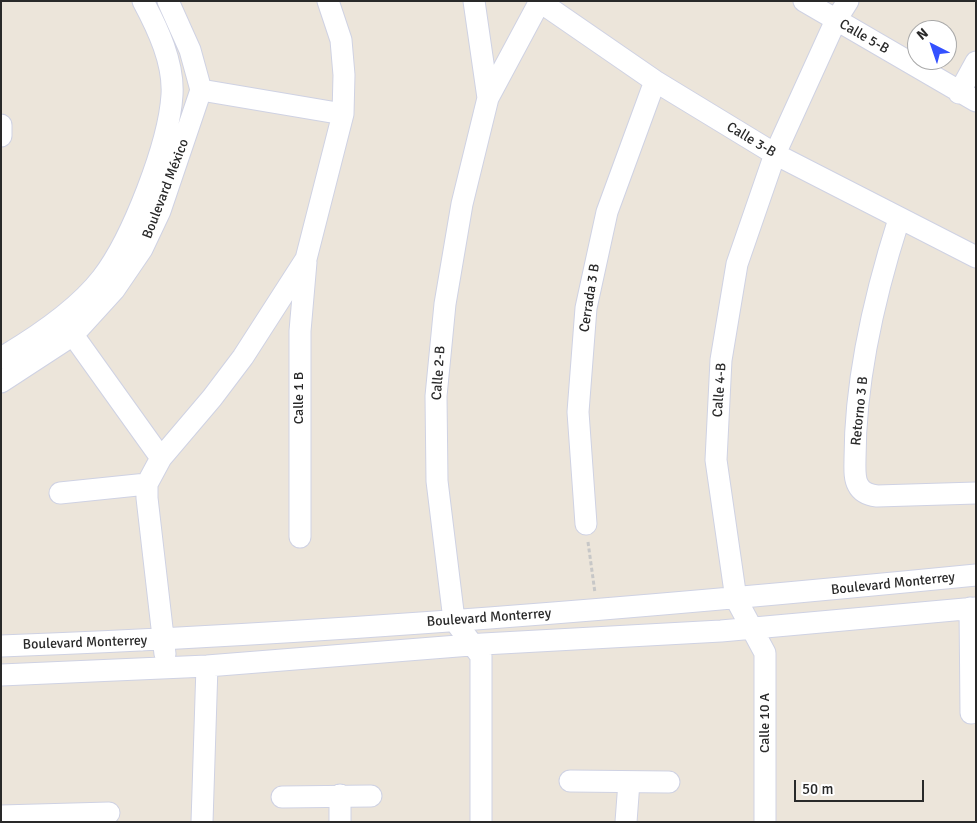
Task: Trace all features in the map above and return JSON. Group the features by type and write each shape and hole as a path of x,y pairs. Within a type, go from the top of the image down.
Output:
{"street":[{"name":"Boulevard México","path":"1,358 60,318 102,279 125,243 136,216 162,145 172,94 167,54 144,1"},
{"path":"168,1 190,50 201,90 343,114"},
{"name":"Calle 1 B","path":"300,537 299,370 306,259 343,114 344,75 342,40 328,1"},
{"name":"Calle 2-B","path":"474,1 488,98"},
{"name":"Calle 2-B","path":"454,620 437,481 436,396 445,304 462,204 488,98 539,1"},
{"name":"Calle 3-B","path":"539,1 655,81 775,154 899,220 976,257"},
{"name":"Calle 5-B","path":"804,1 967,97"},
{"name":"Calle 4-B","path":"750,628 736,599 716,460 721,360 737,264 775,154 836,20 848,1"},
{"path":"967,97 976,62"},
{"name":"Cerrada 3 B","path":"586,524 578,412 586,308 607,212 655,81"},
{"name":"Boulevard México","path":"1,382 73,335 114,290 142,249 166,194 201,90"},
{"path":"1,125 1,136"},
{"name":"Retorno 3 B","path":"899,220 883,269 868,342 855,429 856,479 862,490 868,495 976,493"},
{"name":"Calle 1 B","path":"147,484 161,458 243,358 306,259"},
{"path":"73,335 161,458"},
{"path":"60,493 147,484 166,669"},
{"name":"Boulevard Monterrey","path":"1,646 163,640 598,611 976,575"},
{"path":"971,714 973,608"},
{"name":"Boulevard Monterrey","path":"1,675 166,669 473,645 750,628 973,608"},
{"path":"454,620 481,656 481,822"},
{"name":"Calle 10 A","path":"750,628 764,653 765,822"},
{"path":"202,822 207,666"},
{"path":"570,781 669,782"},
{"path":"626,822 629,782"},
{"path":"340,795 340,822"},
{"path":"282,797 371,796"},
{"path":"1,816 60,818 110,813"}],"path":[{"path":"586,524 598,611"}]}
